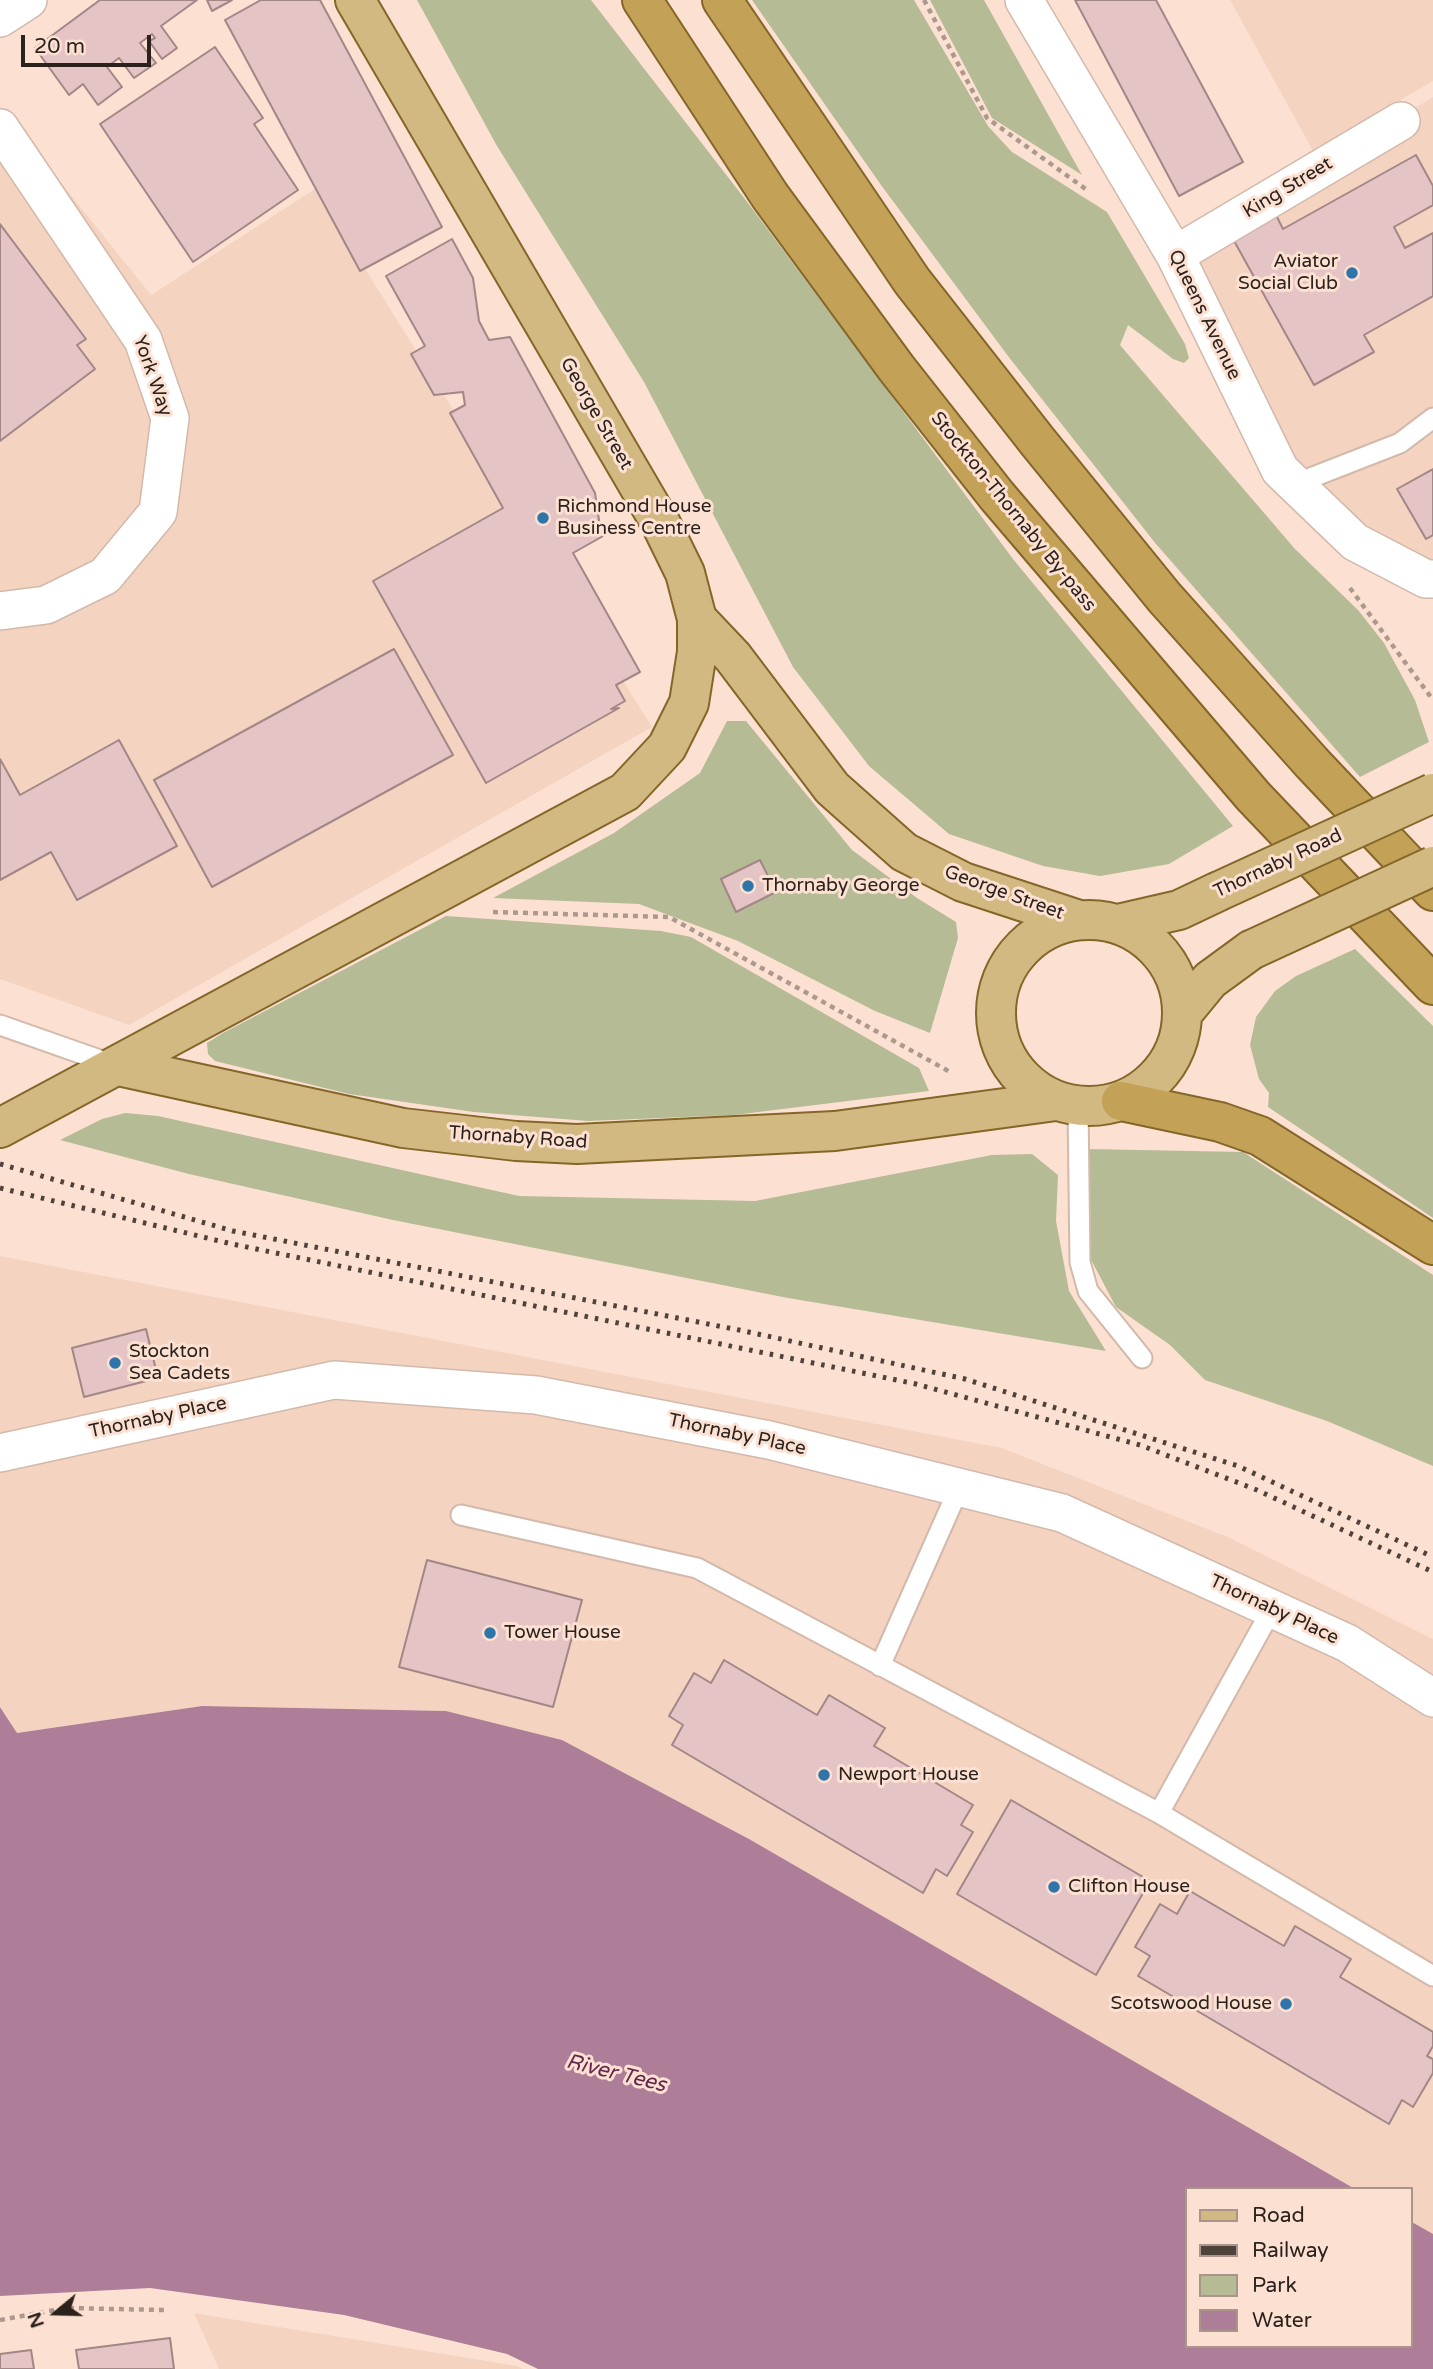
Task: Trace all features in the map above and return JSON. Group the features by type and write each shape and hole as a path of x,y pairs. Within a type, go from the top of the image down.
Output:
{"highway":[{"name":"Stockton-Thornaby By-pass","path":"642,0 770,197 897,369 997,496 1253,796 1433,985"},
{"path":"722,0 912,281 1038,442 1164,597 1312,763 1433,891"},
{"path":"1121,1101 1220,1122 1260,1136 1433,1245"}],"main road":[{"name":"George Street","path":"355,0 661,524 685,573 697,619 733,657 832,788 904,852 963,882 1079,920"},
{"path":"0,1128 625,792 667,747 689,703 697,652 697,619"},
{"name":"Thornaby Road","path":"1118,924 1179,909 1433,793"},
{"path":"1182,1014 1210,980 1251,950 1433,866"},
{"path":"1079,920 1118,924 1145,937 1165,959 1178,985 1182,1014 1178,1042 1165,1068 1146,1088 1121,1101 1067,1104 1029,1086 1008,1062 997,1033 996,1001 1004,971 1023,946 1049,928 1079,920"},
{"name":"Thornaby Road","path":"118,1066 403,1128 516,1141 646,1142 835,1131 1067,1104"}],"street":[{"path":"0,18 28,0"},
{"name":"Queens Avenue","path":"1024,0 1175,255 1280,470 1355,542 1426,579 1433,579"},
{"name":"King Street","path":"1175,255 1401,121"},
{"name":"York Way","path":"0,128 143,340 170,418 158,512 105,576 47,606 0,611"},
{"name":"Thornaby Place","path":"0,1453 334,1380 536,1395 769,1440 1062,1513 1347,1643 1433,1698"}],"lane":[{"path":"1295,484 1400,443 1433,418"},
{"path":"0,1025 118,1066"},
{"path":"1067,1104 1080,1262 1088,1291 1142,1358"},
{"path":"880,1666 959,1488"},
{"path":"461,1515 697,1569 1159,1814 1430,1968"},
{"path":"1159,1814 1272,1609"}],"path":[{"path":"924,0 987,118 1098,198"},
{"path":"1344,579 1433,700"},
{"path":"488,912 668,917 961,1078 969,1114"},
{"path":"0,2320 66,2308 164,2310"}],"shaded area":[{"path":"1230,0 1433,0 1433,81 1313,151"},
{"path":"1433,97 1433,578 1295,484 1175,255"},
{"path":"0,107 151,295 315,189 652,727 129,1025 0,979"},
{"path":"0,1256 1002,1448 1230,1538 1433,1639 1433,2234 1412,2222 1412,2187 1352,2187 749,1839 562,1740 446,1711 202,1706 17,1733 0,1707"},
{"path":"194,2313 517,2366 523,2369 219,2369"}],"green space":[{"path":"417,0 591,0 748,203 1013,559 1233,826 1169,864 1100,876 1043,866 949,834 869,766 793,667 644,382 497,146"},
{"path":"752,0 914,0 988,126 1012,152 1107,212 1185,344 1189,358 1184,363 1173,359 1128,325 1120,345 1295,549 1358,610 1384,643 1415,700 1429,742 1360,777 1156,544 1008,356 881,185"},
{"path":"930,0 984,0 1082,175 992,118"},
{"path":"727,721 746,721 852,850 917,898 956,922 958,938 930,1033 875,1011 738,941 639,904 493,898 614,833 700,773","holes":["760,860 776,892 736,912 721,879"]},
{"path":"446,916 661,931 691,937 919,1068 929,1091 734,1115 588,1121 474,1112 349,1094 215,1061 208,1054 207,1043 223,1033"},
{"path":"1355,949 1433,1026 1433,1218 1268,1107 1269,1093 1259,1079 1250,1045 1256,1017 1275,991 1296,976"},
{"path":"125,1113 158,1116 519,1196 755,1201 992,1155 1032,1154 1058,1175 1056,1221 1069,1291 1106,1351 788,1298 393,1220 189,1174 60,1140 102,1119"},
{"path":"1087,1149 1243,1152 1433,1275 1433,1466 1327,1421 1205,1380 1170,1345 1116,1307 1088,1254"}],"water":[{"name":"River Tees","path":"202,1706 446,1711 562,1740 749,1839 1352,2187 1184,2187 1184,2348 1412,2348 1412,2222 1433,2234 1433,2369 538,2369 507,2354 344,2315 150,2288 0,2296 0,1707 17,1733"}],"building":[{"path":"100,0 197,0 161,26 177,48 162,59 149,41 155,38 152,34 140,43 156,63 134,78 119,58 107,67 122,87 98,105 83,84 69,95 35,48"},
{"path":"207,0 232,0 212,11"},
{"path":"261,0 320,0 442,227 360,271 225,20"},
{"path":"1075,0 1156,0 1243,162 1179,196"},
{"path":"215,47 263,118 254,124 298,190 193,262 100,124"},
{"path":"1416,155 1433,186 1433,205 1394,227 1405,248 1433,233 1433,296 1364,335 1374,352 1314,385 1233,239 1276,215 1283,229"},
{"path":"0,224 86,339 77,345 95,369 0,441"},
{"name":"Richmond House Business Centre","path":"452,239 473,278 479,321 489,340 510,337 595,493 600,527 605,535 573,553 640,672 616,685 625,701 611,709 619,708 486,783 373,581 503,508 450,413 465,405 463,392 434,395 411,354 425,346 386,276"},
{"path":"1433,469 1433,535 1426,539 1397,489"},
{"path":"394,649 453,755 212,887 154,780"},
{"path":"119,740 177,846 77,900 51,852 0,880 0,759 20,795"},
{"name":"Thornaby George","path":"760,860 776,892 736,912 721,879"},
{"name":"Stockton Sea Cadets","path":"146,1329 158,1378 84,1397 72,1348"},
{"name":"Tower House","path":"427,1560 582,1600 553,1707 399,1667"},
{"name":"Newport House","path":"724,1660 817,1715 829,1695 885,1728 874,1746 973,1805 961,1825 973,1832 947,1876 936,1869 923,1893 672,1745 683,1725 669,1716 694,1673 711,1683"},
{"name":"Clifton House","path":"1011,1800 1150,1881 1096,1975 957,1894"},
{"name":"Scotswood House","path":"1190,1891 1284,1946 1295,1926 1351,1959 1340,1977 1433,2032 1433,2046 1427,2056 1433,2059 1433,2073 1413,2107 1402,2100 1389,2124 1138,1976 1150,1956 1135,1947 1160,1904 1177,1914"},
{"path":"170,2338 174,2369 79,2369 76,2350"},
{"path":"31,2350 34,2369 0,2369 0,2354"}],"railway":[{"path":"0,1164 233,1231 744,1331 965,1379 1238,1466 1433,1557"},
{"path":"0,1188 232,1244 916,1384 1140,1445 1257,1490 1433,1572"}],"place":[{"name":"Aviator Social Club","path":"1352,273"},
{"name":"Richmond House Business Centre","path":"543,518"},
{"name":"Thornaby George","path":"748,886"},
{"name":"Stockton Sea Cadets","path":"115,1363"},
{"name":"Tower House","path":"490,1633"},
{"name":"Newport House","path":"824,1775"},
{"name":"Clifton House","path":"1054,1887"},
{"name":"Scotswood House","path":"1286,2004"}]}
